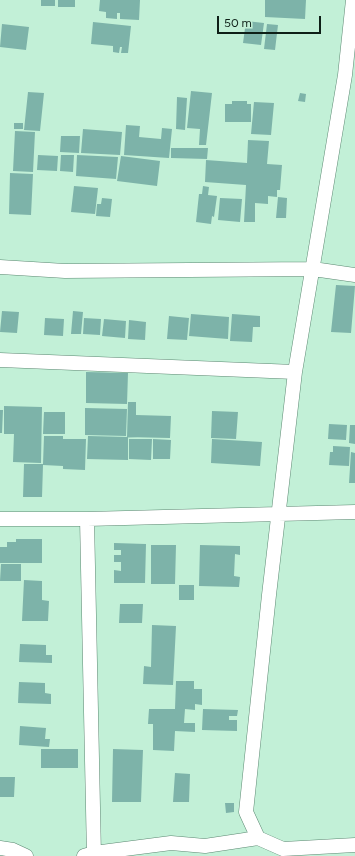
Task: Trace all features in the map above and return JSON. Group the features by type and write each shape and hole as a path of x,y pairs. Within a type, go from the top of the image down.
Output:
{"street":[{"path":"258,838 246,812 286,446 296,372 313,269 350,76 353,0"},
{"path":"0,267 65,271 313,269 355,275"},
{"path":"0,360 296,372"},
{"path":"0,519 87,519 355,512"},
{"path":"87,519 91,855 171,843 205,846 258,838 282,849 355,845"},
{"path":"0,848 13,850 26,856"},
{"path":"350,856 355,850"}],"building":[{"path":"41,0 55,0 55,6 41,6"},
{"path":"58,0 75,0 75,7 58,7"},
{"path":"100,0 140,0 139,20 120,19 120,13 117,13 117,19 106,18 106,12 99,11"},
{"path":"265,0 306,0 305,19 265,17"},
{"path":"246,21 264,23 261,45 243,43"},
{"path":"93,22 131,26 128,53 121,53 122,47 120,47 119,53 113,52 113,46 91,44"},
{"path":"2,24 29,27 26,50 0,47"},
{"path":"267,24 278,25 275,50 264,49"},
{"path":"191,91 212,93 206,145 199,145 200,129 187,128"},
{"path":"28,92 44,93 40,131 24,130"},
{"path":"300,93 306,94 305,102 298,101"},
{"path":"177,97 187,98 185,130 176,129"},
{"path":"232,101 247,101 247,104 251,104 251,122 225,122 225,104 232,104"},
{"path":"254,102 274,103 271,135 251,134"},
{"path":"14,123 23,123 23,129 14,129"},
{"path":"126,125 140,126 139,137 161,139 162,128 172,129 169,158 124,155"},
{"path":"83,129 122,132 120,155 81,153"},
{"path":"15,131 35,132 33,172 13,171"},
{"path":"61,136 80,136 79,153 60,152"},
{"path":"248,140 269,141 267,164 282,165 280,190 277,190 277,197 268,196 268,204 255,203 255,222 244,222 246,185 205,182 206,160 247,163"},
{"path":"171,148 208,148 207,159 171,158"},
{"path":"38,155 58,156 57,171 37,170"},
{"path":"61,155 74,155 73,172 60,171"},
{"path":"77,155 118,157 116,179 76,176"},
{"path":"121,156 160,161 157,186 117,181"},
{"path":"10,173 33,174 31,215 9,214"},
{"path":"74,186 98,188 95,214 71,212"},
{"path":"203,186 209,187 208,195 217,196 214,217 212,216 211,224 196,222 199,194 202,194"},
{"path":"278,197 287,198 286,218 276,218"},
{"path":"102,198 112,199 110,217 96,216 97,204 101,204"},
{"path":"220,198 242,199 240,222 218,220"},
{"path":"336,285 355,286 351,333 331,332"},
{"path":"2,311 19,312 17,333 0,332"},
{"path":"73,311 83,312 81,334 71,334"},
{"path":"191,314 229,317 228,339 189,336"},
{"path":"232,314 260,316 260,327 253,327 252,342 230,341"},
{"path":"169,316 189,318 187,340 167,339"},
{"path":"45,318 64,319 63,336 44,335"},
{"path":"84,318 101,319 100,335 83,334"},
{"path":"104,319 126,321 125,338 102,336"},
{"path":"129,320 146,322 145,340 128,339"},
{"path":"86,372 128,373 127,404 86,403"},
{"path":"128,402 136,402 136,415 171,416 170,438 127,437"},
{"path":"4,406 42,407 41,463 13,462 14,434 4,434"},
{"path":"85,408 127,409 126,436 85,435"},
{"path":"0,410 3,410 2,433 0,433"},
{"path":"212,411 238,412 236,439 211,438"},
{"path":"44,412 65,412 65,434 43,434"},
{"path":"329,424 347,425 346,440 328,439"},
{"path":"350,425 355,425 355,444 349,443"},
{"path":"44,436 63,436 63,439 86,439 85,470 63,469 63,466 43,465 42,497 23,497 24,464 43,464"},
{"path":"88,436 128,437 128,460 87,459"},
{"path":"129,439 152,439 151,460 129,459"},
{"path":"153,439 171,440 170,459 153,459"},
{"path":"212,439 262,442 260,466 211,463"},
{"path":"333,446 350,447 349,466 329,465 330,452 333,452"},
{"path":"351,452 355,453 355,483 349,483"},
{"path":"16,539 42,539 42,563 0,563 0,547 7,547 7,542 16,542"},
{"path":"114,543 146,544 145,583 114,583 114,570 121,571 121,562 114,562 114,555 121,555 121,550 114,550"},
{"path":"151,545 176,545 175,584 151,584"},
{"path":"200,545 240,546 240,555 235,554 234,576 240,577 239,587 199,586"},
{"path":"1,564 21,564 21,581 0,581"},
{"path":"24,580 42,581 42,600 49,601 48,621 22,621"},
{"path":"179,585 194,585 194,600 179,600"},
{"path":"120,604 143,604 142,623 119,623"},
{"path":"152,625 176,626 173,685 143,684 144,666 151,667"},
{"path":"20,644 46,645 46,655 52,655 52,663 19,662"},
{"path":"176,681 194,681 194,689 202,689 202,705 195,704 195,710 185,709 184,723 195,723 195,732 175,731 174,751 153,750 153,724 148,724 149,709 175,709"},
{"path":"19,682 45,683 45,693 51,694 51,704 18,703"},
{"path":"203,709 238,710 237,716 229,716 229,720 237,720 237,731 202,730"},
{"path":"20,726 46,728 45,739 50,739 49,747 19,745"},
{"path":"41,749 78,749 78,768 41,768"},
{"path":"113,749 143,750 141,802 112,802"},
{"path":"175,773 190,774 189,802 173,802"},
{"path":"0,777 15,777 14,797 0,797"},
{"path":"225,803 234,803 234,812 226,813"}]}
